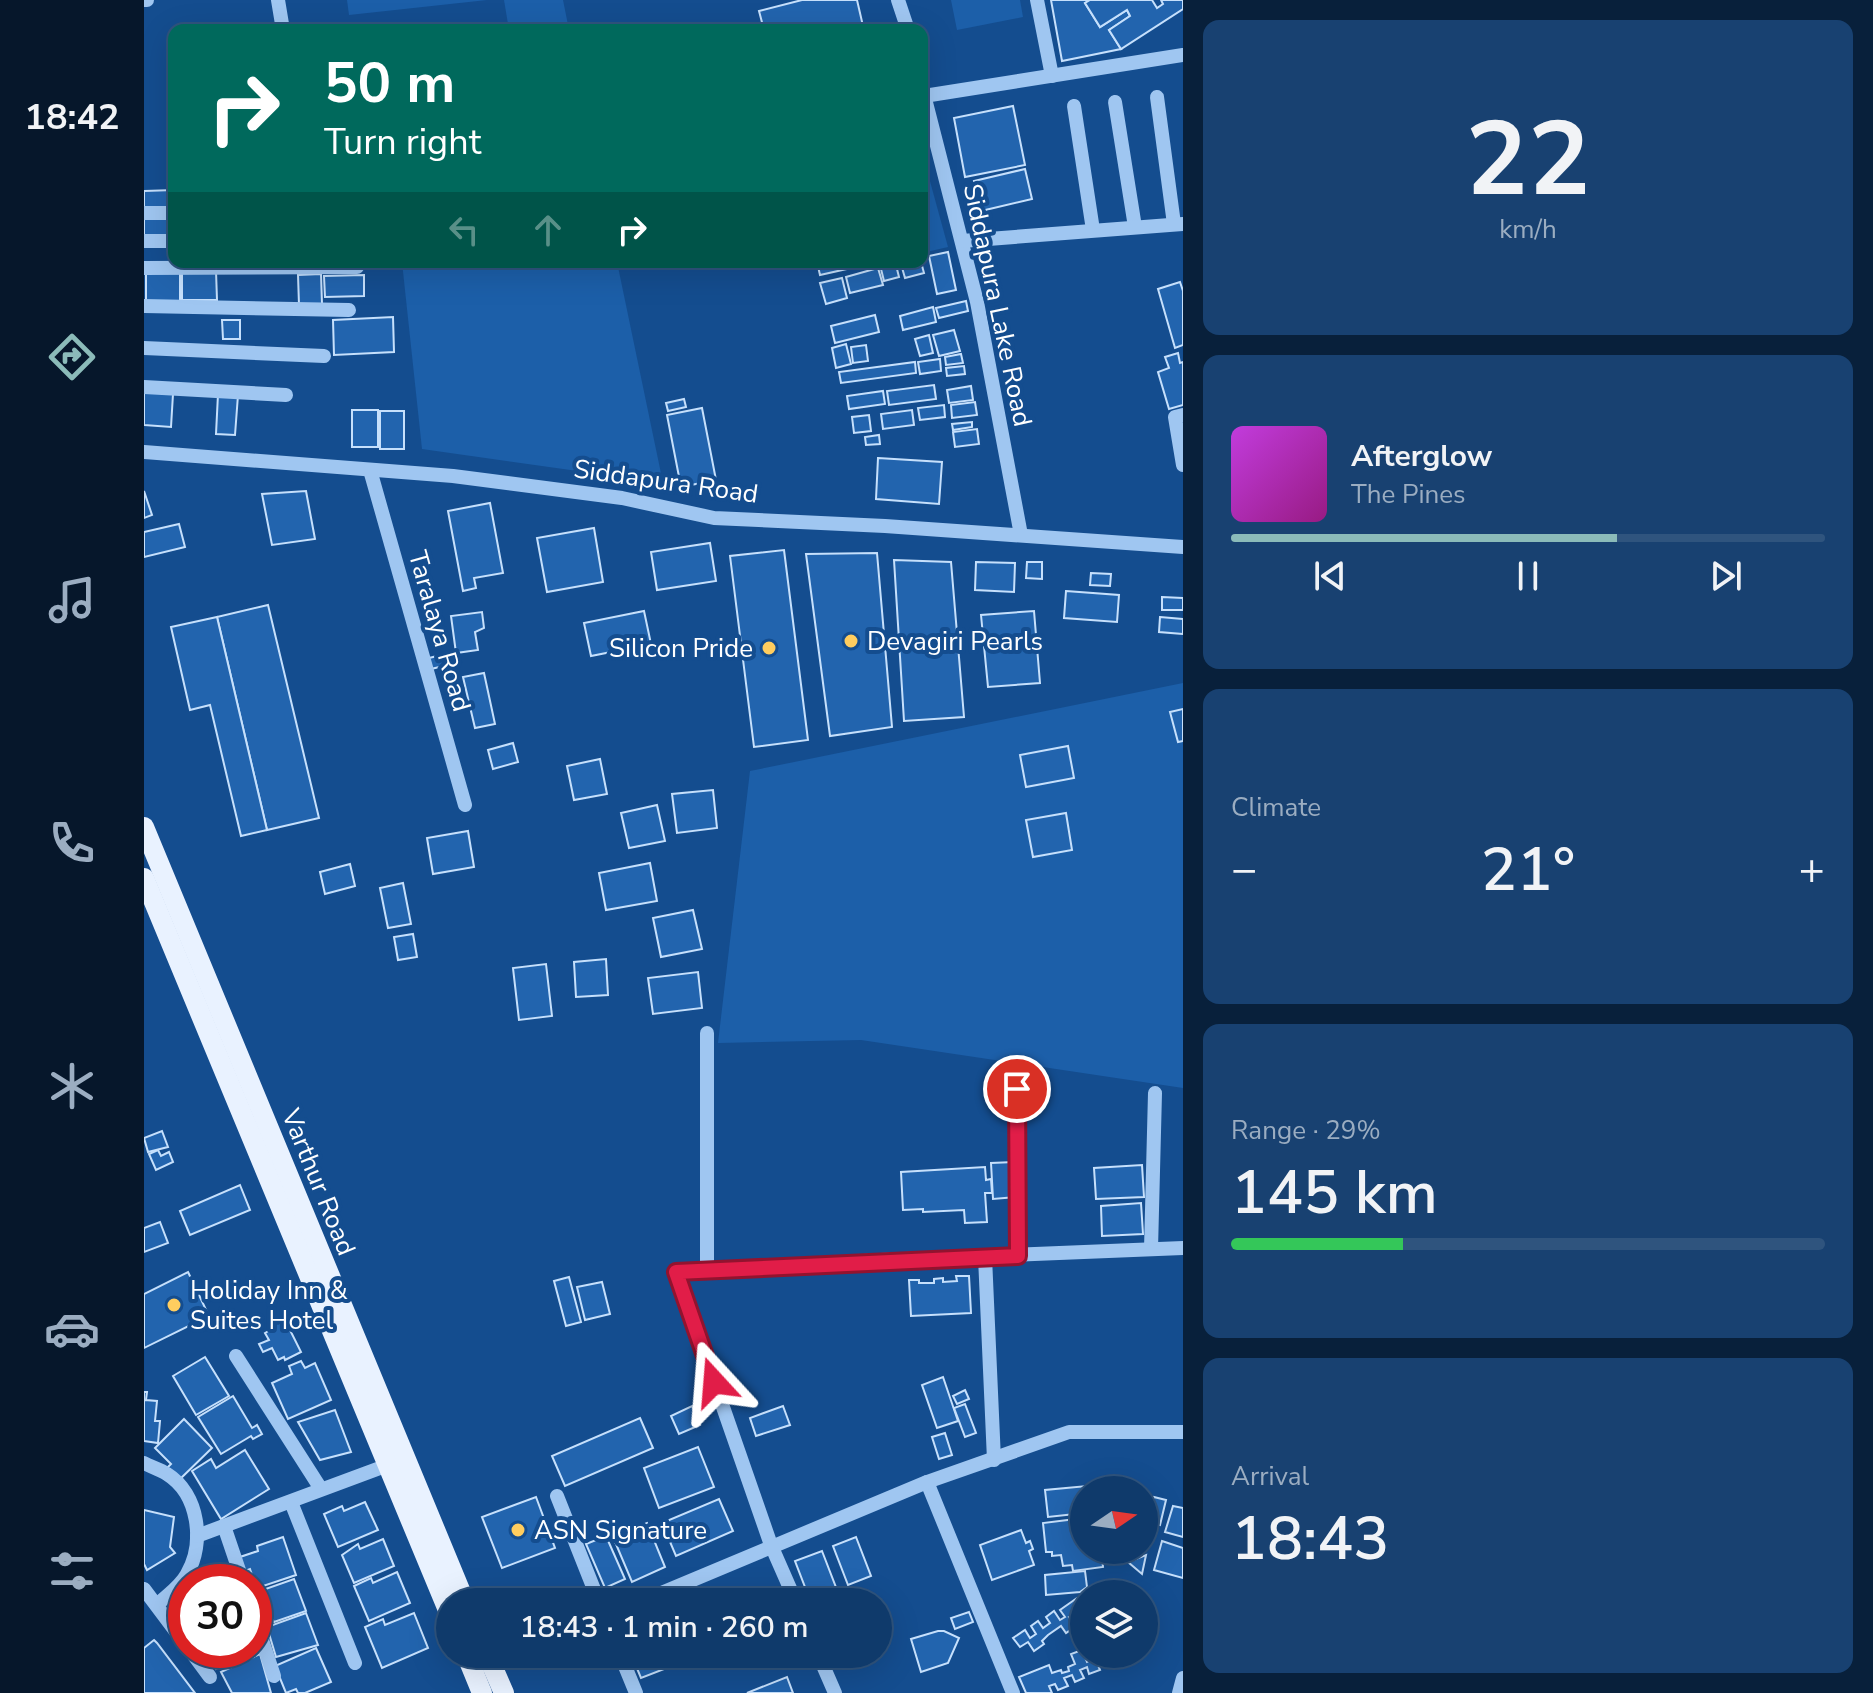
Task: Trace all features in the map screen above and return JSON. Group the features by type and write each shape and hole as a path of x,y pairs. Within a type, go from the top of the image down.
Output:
{"main road":[{"name":"Varthur Road","path":"144,827 459,1588"},
{"name":"Varthur Road","path":"144,878 439,1588"},
{"path":"480,1668 482,1693"},
{"path":"485,1668 504,1693"}],"street":[{"path":"278,0 282,24"},
{"path":"898,0 906,24"},
{"path":"1037,0 1052,76"},
{"path":"928,91 1183,55"},
{"path":"962,241 1178,224 1157,97"},
{"path":"1115,102 1135,227"},
{"path":"1074,106 1093,230"},
{"name":"Siddapura Lake Road","path":"928,111 977,302 1021,535"},
{"path":"144,213 168,213"},
{"path":"144,241 168,241"},
{"path":"144,268 168,268"},
{"path":"144,306 349,310"},
{"path":"144,348 324,356"},
{"path":"144,387 286,395"},
{"path":"1183,415 1175,417 1183,465"},
{"name":"Siddapura Road","path":"144,452 453,476 622,498 714,518 1183,547"},
{"name":"Taralaya Road","path":"370,470 465,805"},
{"path":"707,1033 707,1269"},
{"path":"1017,1089 1018,1256"},
{"path":"1151,1249 1155,1093"},
{"path":"790,1588 771,1545 676,1272 1183,1248"},
{"path":"985,1257 994,1460"},
{"path":"236,1356 321,1489"},
{"path":"672,1588 927,1482 1069,1432 1183,1432"},
{"path":"144,1463 169,1475 185,1491 198,1525 196,1554 187,1576 157,1605"},
{"path":"197,1536 388,1465"},
{"path":"927,1482 1013,1693"},
{"path":"557,1496 593,1588"},
{"path":"291,1502 355,1663"},
{"path":"224,1526 237,1564"},
{"path":"144,1589 168,1620"},
{"path":"203,1668 210,1677"},
{"path":"271,1668 274,1676"},
{"path":"626,1668 636,1693"},
{"path":"824,1668 835,1693"},
{"path":"1179,1693 1183,1678"}],"shaded area":[{"path":"347,0 487,0 349,15"},
{"path":"504,0 563,0 568,24 508,24"},
{"path":"951,0 1020,0 1023,17 957,30"},
{"path":"928,174 948,247 928,252"},
{"path":"403,268 618,268 663,483 422,449"},
{"path":"1183,683 1183,1088 861,1040 718,1043 750,771"}],"building":[{"path":"802,0 857,0 863,24 762,24 759,11"},
{"path":"1051,0 1090,0 1085,3 1100,27 1127,10 1130,16 1109,30 1121,49 1062,61"},
{"path":"1090,0 1152,0 1157,8 1163,4 1161,0 1183,0 1183,9 1121,49 1109,30 1130,16 1127,10 1100,27 1085,3"},
{"path":"1013,106 1025,165 965,177 954,118"},
{"path":"1025,169 1032,199 981,211 974,181"},
{"path":"168,190 168,210 144,210 144,191"},
{"path":"168,218 168,236 144,236 144,219"},
{"path":"948,252 956,290 937,294 929,256"},
{"path":"818,268 851,268 820,275"},
{"path":"878,268 883,285 850,293 846,277"},
{"path":"897,268 899,277 884,281 881,269"},
{"path":"902,268 923,268 924,273 905,278"},
{"path":"180,271 180,301 146,301 146,272"},
{"path":"216,271 217,300 182,300 182,272"},
{"path":"321,274 322,304 299,305 298,275"},
{"path":"364,275 364,296 325,297 324,276"},
{"path":"842,278 847,298 826,304 820,283"},
{"path":"1180,282 1183,291 1183,345 1175,348 1158,289"},
{"path":"966,301 968,311 939,318 936,308"},
{"path":"933,307 936,322 903,330 900,316"},
{"path":"875,315 879,332 835,343 831,326"},
{"path":"393,317 394,352 334,355 333,320"},
{"path":"222,320 240,320 240,339 223,339"},
{"path":"954,330 960,351 939,356 933,335"},
{"path":"929,335 933,353 920,356 915,339"},
{"path":"846,344 851,364 836,368 832,348"},
{"path":"866,345 868,361 853,363 851,347"},
{"path":"1178,353 1180,363 1183,362 1183,405 1169,409 1158,372 1169,368 1165,357"},
{"path":"961,354 963,363 946,365 945,357"},
{"path":"940,359 941,371 920,374 918,362"},
{"path":"915,362 916,373 841,383 839,372"},
{"path":"964,366 965,374 947,376 946,368"},
{"path":"934,385 936,399 889,405 887,391"},
{"path":"971,386 973,400 949,403 947,390"},
{"path":"883,391 885,404 849,409 847,396"},
{"path":"144,392 173,394 171,427 144,425"},
{"path":"218,394 238,395 235,435 216,434"},
{"path":"684,399 686,407 668,411 666,403"},
{"path":"975,402 977,415 952,418 951,405"},
{"path":"944,405 945,417 920,420 918,408"},
{"path":"702,408 716,480 681,487 667,415"},
{"path":"352,410 378,410 378,447 352,447"},
{"path":"912,410 914,425 883,429 881,414"},
{"path":"380,411 404,411 404,449 380,449"},
{"path":"869,415 871,431 854,433 852,417"},
{"path":"972,422 972,427 953,430 952,424"},
{"path":"977,429 979,444 955,447 953,432"},
{"path":"879,435 880,444 866,445 865,437"},
{"path":"878,458 942,462 939,504 876,499"},
{"path":"144,491 152,515 144,518"},
{"path":"306,491 315,539 272,545 262,494"},
{"path":"490,503 503,573 474,578 476,588 463,591 448,511"},
{"path":"179,524 185,547 144,557 144,532"},
{"path":"594,528 603,582 547,592 537,538"},
{"path":"710,543 716,581 657,590 651,552"},
{"name":"Silicon Pride","path":"784,550 808,740 754,747 730,556"},
{"name":"Devagiri Pearls","path":"877,553 892,727 830,736 806,554"},
{"path":"894,560 951,562 964,717 904,721"},
{"path":"976,562 1015,563 1014,592 975,590"},
{"path":"1027,562 1042,562 1042,579 1026,578"},
{"path":"1091,573 1111,574 1110,586 1090,585"},
{"path":"1066,591 1119,595 1117,622 1064,618"},
{"path":"1162,597 1183,598 1183,610 1162,610"},
{"path":"268,605 319,818 267,830 217,617"},
{"path":"644,611 651,644 591,656 584,623"},
{"path":"1034,611 1040,683 988,687 981,615"},
{"path":"482,612 484,628 475,632 478,650 456,653 451,616"},
{"path":"217,617 267,830 241,836 210,705 190,710 171,627"},
{"path":"1160,617 1183,619 1183,634 1159,632"},
{"path":"449,653 452,664 431,669 429,658"},
{"path":"484,673 495,724 475,728 463,677"},
{"path":"1183,709 1183,741 1178,742 1170,712"},
{"path":"513,743 518,762 493,769 488,750"},
{"path":"1068,746 1074,778 1026,787 1020,755"},
{"path":"600,759 607,794 574,800 567,766"},
{"path":"713,790 717,828 677,833 672,794"},
{"path":"657,805 665,841 629,848 621,813"},
{"path":"1066,813 1072,850 1033,857 1026,820"},
{"path":"468,831 474,867 433,874 427,838"},
{"path":"650,863 657,901 606,910 599,873"},
{"path":"350,864 355,886 325,894 320,872"},
{"path":"403,883 411,924 388,928 380,888"},
{"path":"693,910 702,949 661,957 653,918"},
{"path":"413,934 417,957 398,960 394,937"},
{"path":"606,959 608,995 576,997 574,962"},
{"path":"546,964 552,1016 519,1020 513,968"},
{"path":"698,972 702,1008 653,1014 648,978"},
{"path":"162,1131 168,1147 148,1152 144,1138"},
{"path":"158,1150 161,1156 169,1152 173,1162 156,1170 149,1154"},
{"path":"1014,1162 1016,1197 993,1199 991,1163"},
{"path":"1142,1165 1144,1197 1096,1199 1094,1168"},
{"path":"985,1167 986,1180 991,1179 992,1193 985,1193 987,1222 965,1223 964,1210 903,1210 901,1172"},
{"path":"240,1185 250,1210 190,1235 180,1211"},
{"path":"1141,1203 1143,1234 1102,1236 1101,1206"},
{"path":"160,1222 168,1243 144,1252 144,1228"},
{"name":"Holiday Inn & Suites Hotel","path":"188,1272 209,1316 144,1348 144,1294"},
{"path":"956,1276 969,1276 971,1313 911,1316 909,1280 934,1283 934,1279 943,1278 943,1282 957,1281"},
{"path":"569,1277 581,1322 566,1326 554,1281"},
{"path":"602,1282 610,1314 585,1320 577,1287"},
{"path":"279,1321 281,1325 286,1322 301,1352 285,1360 284,1357 278,1360 272,1348 263,1352 259,1344 269,1340 265,1333 272,1329 270,1325"},
{"path":"205,1357 229,1396 196,1415 173,1376"},
{"path":"301,1361 305,1368 315,1363 331,1400 288,1419 272,1383 292,1374 289,1366"},
{"path":"943,1377 958,1421 937,1428 922,1385"},
{"path":"965,1390 969,1399 957,1404 953,1396"},
{"path":"144,1392 147,1392 146,1400 157,1401 155,1421 160,1421 158,1443 144,1441"},
{"path":"233,1396 252,1428 257,1425 262,1434 253,1439 251,1436 221,1454 198,1417"},
{"path":"965,1404 976,1433 965,1437 954,1408"},
{"path":"692,1406 700,1425 679,1434 671,1416"},
{"path":"783,1406 790,1425 756,1436 750,1418"},
{"path":"335,1410 351,1452 320,1460 298,1422"},
{"path":"640,1418 653,1448 565,1486 552,1456"},
{"path":"184,1419 212,1448 178,1481 166,1469 171,1464 155,1448"},
{"path":"945,1433 952,1455 939,1459 932,1437"},
{"path":"698,1447 714,1487 659,1508 644,1468"},
{"path":"245,1450 269,1489 221,1519 192,1471 211,1459 216,1468"},
{"path":"1070,1488 1070,1515 1048,1517 1045,1490"},
{"name":"ASN Signature","path":"536,1497 555,1548 502,1568 482,1517"},
{"path":"1158,1498 1166,1500 1158,1524"},
{"path":"719,1499 733,1531 676,1556 662,1523"},
{"path":"365,1502 378,1530 338,1547 324,1514 342,1506 344,1511"},
{"path":"1173,1506 1183,1508 1183,1537 1165,1532"},
{"path":"144,1510 174,1517 170,1547 175,1553 147,1570 144,1564"},
{"path":"1070,1520 1070,1564 1103,1564 1103,1567 1073,1571 1072,1565 1063,1566 1061,1555 1052,1556 1052,1552 1046,1552 1043,1523"},
{"path":"647,1523 665,1567 632,1582 613,1537"},
{"path":"1021,1530 1026,1543 1030,1541 1033,1549 1029,1551 1034,1565 992,1580 980,1545"},
{"path":"606,1536 625,1579 605,1588 586,1544"},
{"path":"283,1537 296,1575 272,1583 272,1564 242,1564 240,1557 258,1551 257,1546"},
{"path":"856,1537 871,1576 848,1585 833,1546"},
{"path":"383,1539 394,1566 354,1583 342,1555 358,1544 360,1549"},
{"path":"1162,1541 1183,1548 1183,1578 1154,1570"},
{"path":"822,1551 836,1588 805,1588 795,1561"},
{"path":"1130,1564 1144,1564 1142,1574"},
{"path":"1085,1571 1086,1580 1070,1580 1070,1593 1046,1595 1045,1575"},
{"path":"397,1572 410,1603 369,1621 354,1586 371,1578 373,1583"},
{"path":"294,1579 306,1611 274,1622 272,1587"},
{"path":"1070,1603 1070,1630 1066,1633 1061,1626 1034,1651 1028,1642 1020,1647 1013,1638 1025,1630 1030,1638 1036,1634 1031,1626 1038,1621 1043,1628 1050,1623 1046,1617 1054,1611 1060,1620 1065,1617 1060,1610"},
{"path":"969,1612 973,1622 955,1629 951,1618"},
{"path":"306,1613 318,1645 276,1657 272,1625"},
{"path":"414,1613 428,1648 382,1668 365,1627 383,1619 385,1625"},
{"path":"938,1631 959,1638 948,1663 921,1672 911,1639"},
{"path":"154,1640 168,1658 168,1668 176,1668 195,1693 144,1693 144,1648"},
{"path":"316,1648 331,1682 305,1693 298,1693 296,1689 286,1693 275,1666"},
{"path":"1049,1665 1052,1673 1069,1671 1068,1667 1085,1668 1080,1670 1084,1678 1075,1682 1072,1675 1064,1678 1068,1686 1058,1690 1055,1684 1049,1686 1052,1693 1026,1693 1019,1677"},
{"path":"230,1668 264,1668 271,1693 232,1693 221,1672"},
{"path":"637,1668 667,1668 641,1678"},
{"path":"1087,1668 1099,1668 1100,1670 1089,1674"},
{"path":"787,1677 793,1693 747,1693"}],"place":[{"name":"Devagiri Pearls","path":"851,641"},
{"name":"Silicon Pride","path":"769,648"},
{"name":"Holiday Inn & Suites Hotel","path":"174,1305"},
{"name":"ASN Signature","path":"518,1530"}],"route":[{"path":"714,1382 676,1272 1018,1256 1017,1089"}]}
